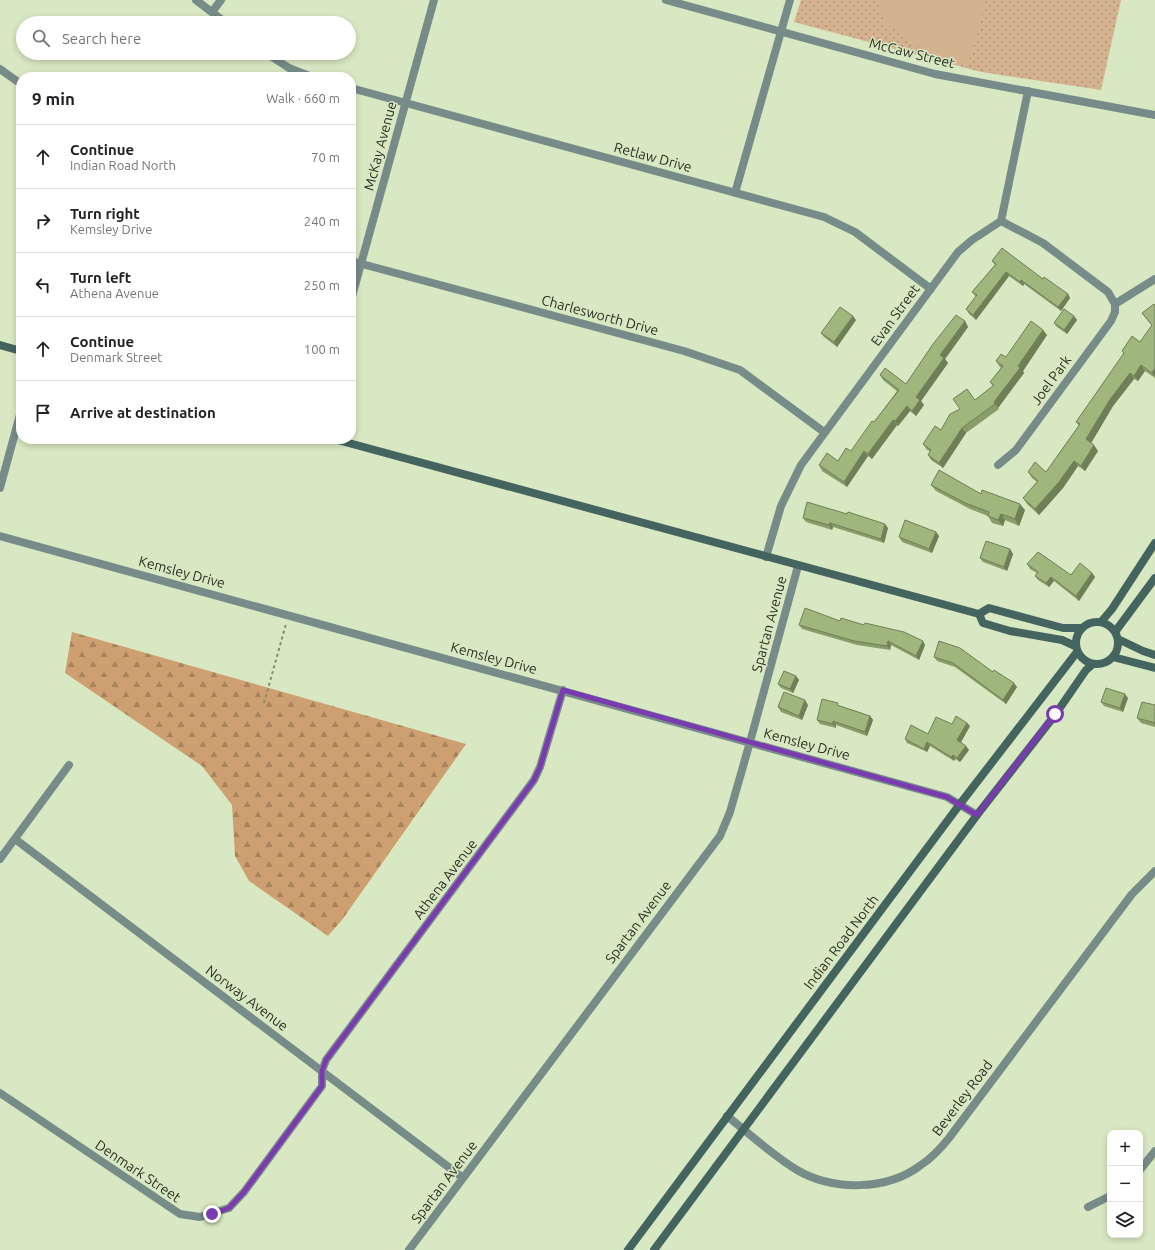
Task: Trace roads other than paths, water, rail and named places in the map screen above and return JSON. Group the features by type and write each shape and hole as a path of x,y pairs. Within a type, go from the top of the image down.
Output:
{"main road":[{"path":"0,345 16,350"},
{"path":"352,444 979,614 989,608 1063,628 1080,628 1090,622 1101,622 1109,625 1116,635 1118,645 1113,657 1106,662 1093,664 1086,670 1055,714 977,815 743,1128 654,1250"},
{"path":"1101,622 1112,609 1155,543"},
{"path":"1116,635 1155,578"},
{"path":"979,614 983,623 1010,631 1062,640 1076,649 1082,659 1093,664"},
{"name":"Indian Road North","path":"628,1250 960,804 1058,679 1076,649 1076,637 1080,628"},
{"path":"1116,635 1143,651 1155,655"},
{"path":"1113,657 1155,668"}],"street":[{"path":"196,0 217,16"},
{"path":"212,12 221,0"},
{"name":"McKay Avenue","path":"356,282 434,0"},
{"name":"McCaw Street","path":"666,0 935,74 1155,114"},
{"path":"735,193 790,0"},
{"path":"277,60 289,68 299,72"},
{"path":"0,69 16,80"},
{"name":"Retlaw Drive","path":"356,89 810,213 844,225 931,289"},
{"path":"1028,91 1001,221 1043,243 1108,292 1115,304 1155,278"},
{"name":"Evan Street","path":"766,557 777,517 790,485 801,465 824,432 965,245 1001,221"},
{"name":"Charlesworth Drive","path":"356,262 684,351 728,365 746,374 824,432"},
{"name":"Joel Park","path":"998,465 1016,450 1106,327 1114,312 1115,304"},
{"path":"0,488 16,429"},
{"name":"Kemsley Drive","path":"0,536 947,797 977,815"},
{"name":"Spartan Avenue","path":"409,1250 720,836 730,812 798,566"},
{"name":"Athena Avenue","path":"322,1071 326,1060 534,780 540,767 563,690"},
{"path":"0,859 69,765"},
{"name":"Norway Avenue","path":"15,839 463,1178"},
{"name":"Beverley Road","path":"727,1116 796,1169 828,1182 850,1184 876,1183 898,1177 920,1166 949,1138 1132,894 1155,871"},
{"name":"Denmark Street","path":"0,1093 157,1200 180,1214 200,1217 229,1208 244,1192 322,1086 322,1071"},
{"path":"1143,1166 1155,1151"},
{"path":"1088,1207 1107,1198"}]}
